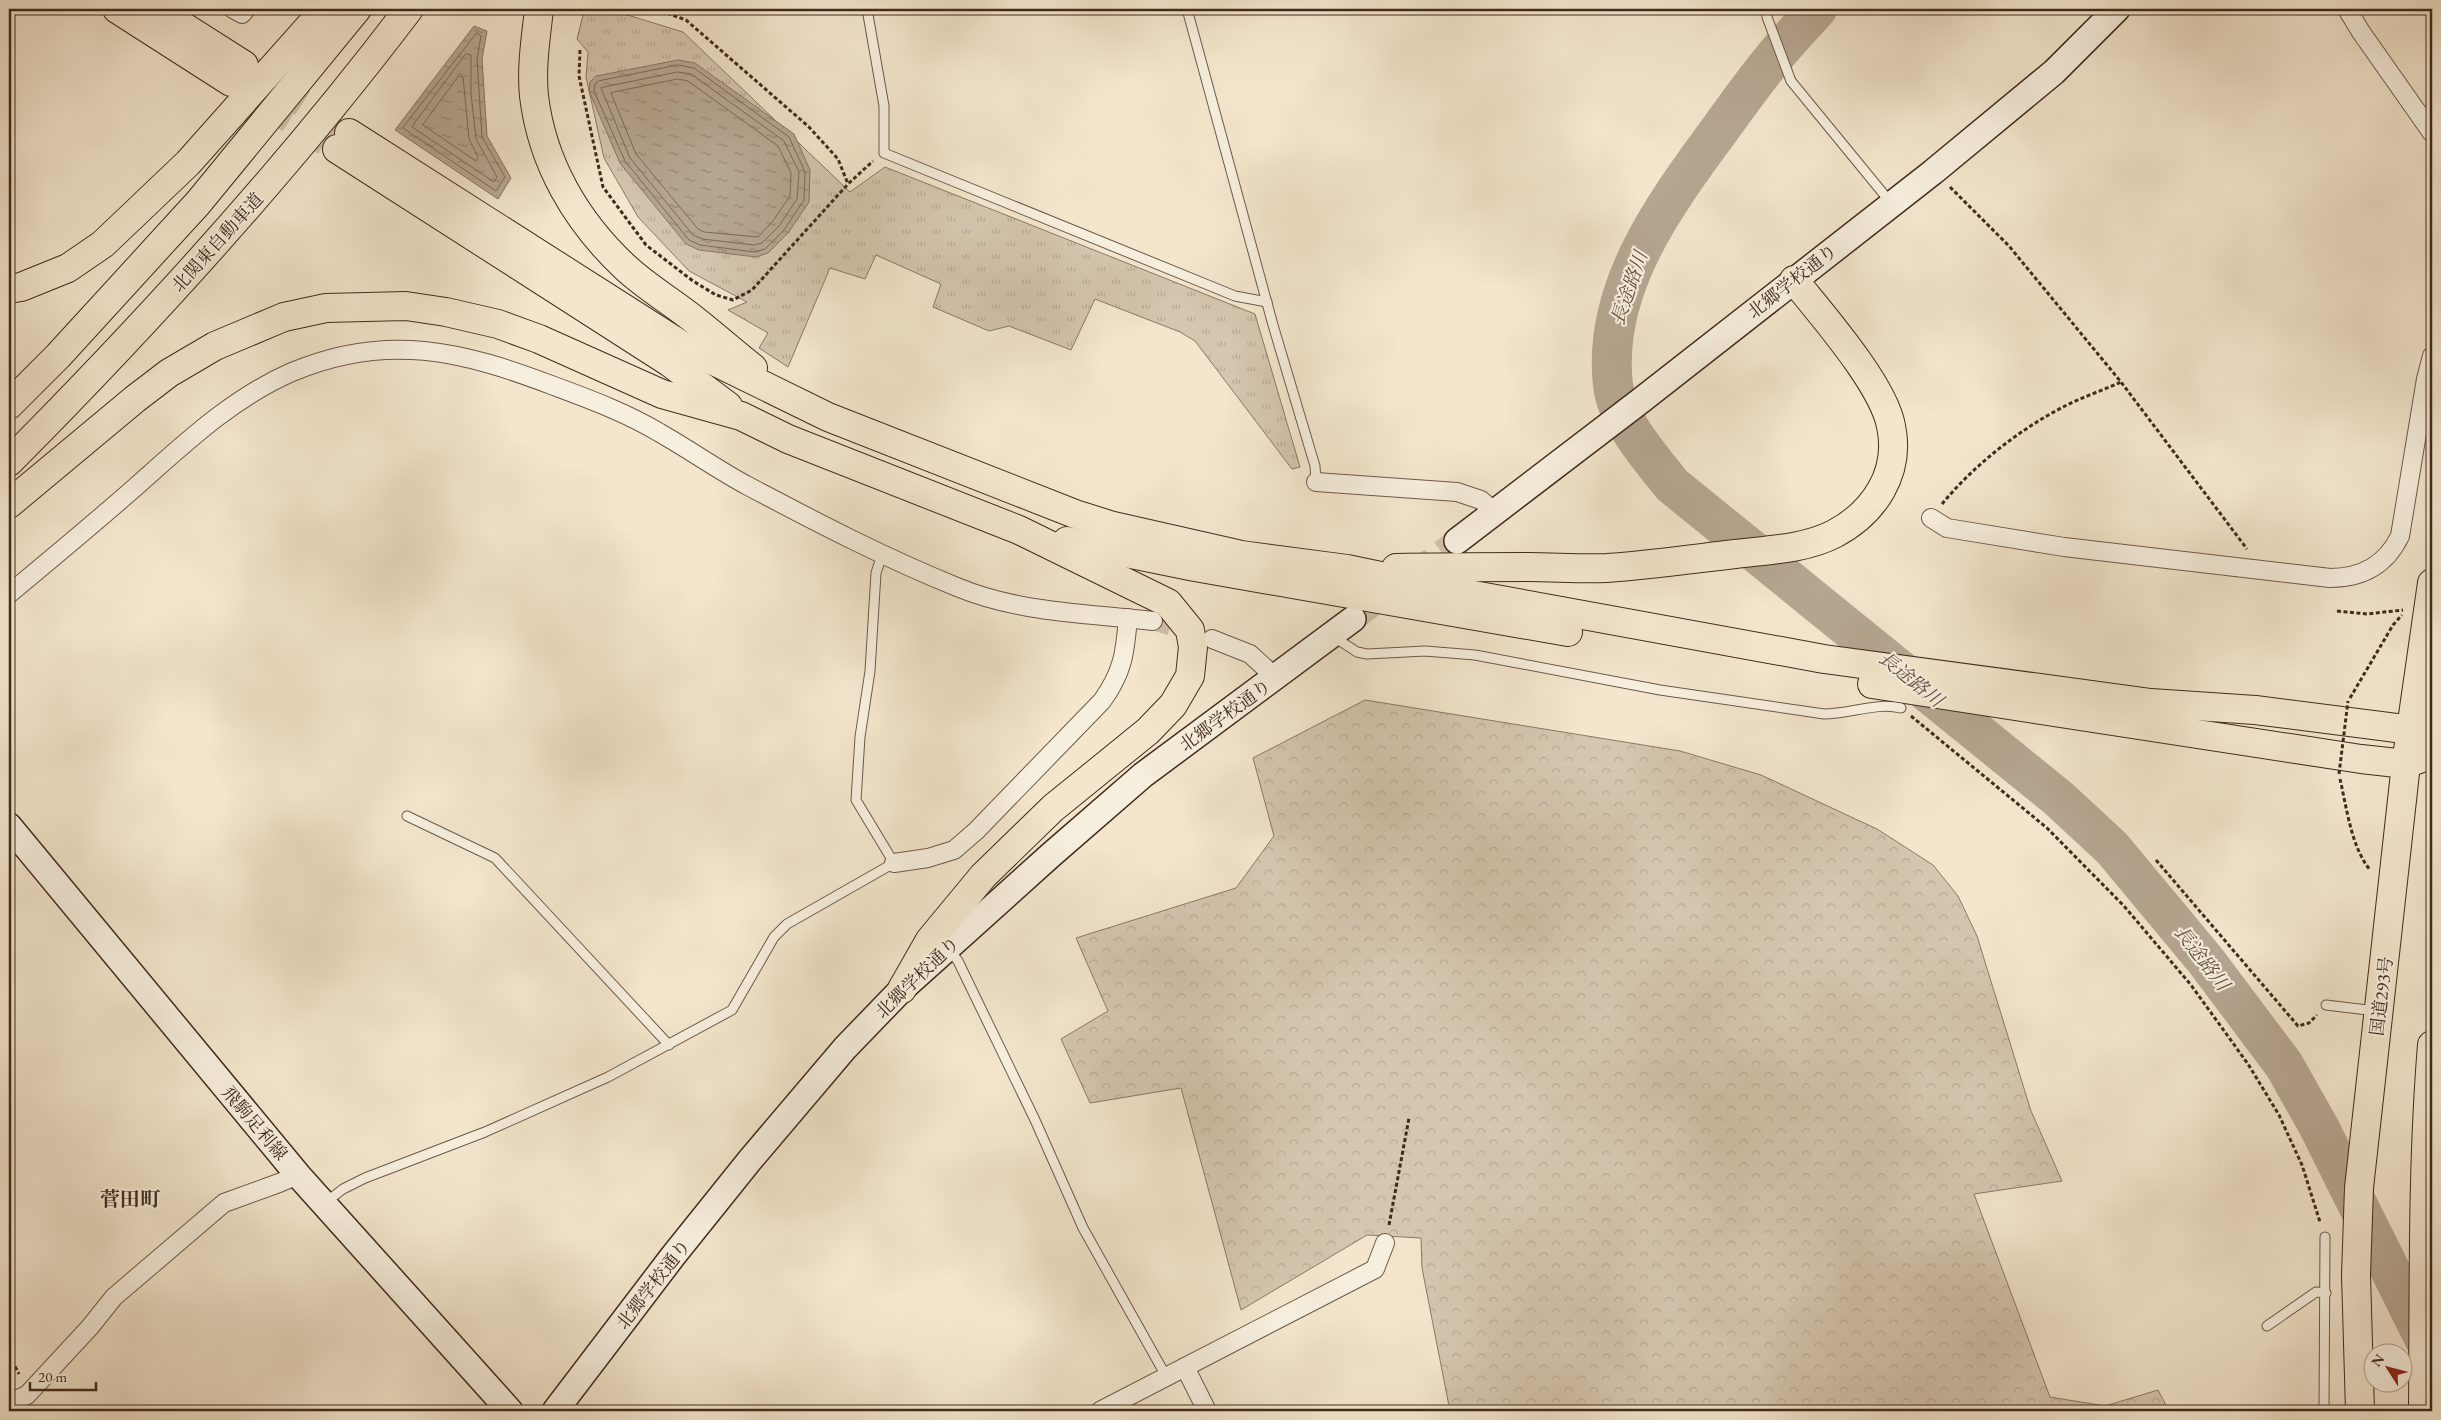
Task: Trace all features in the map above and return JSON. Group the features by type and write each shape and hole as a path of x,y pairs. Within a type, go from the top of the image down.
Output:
{"highway":[{"path":"117,9 238,74 156,9"},
{"path":"9,289 20,287 68,268 103,244 188,163 325,9"},
{"path":"9,405 58,356 198,203 357,9"},
{"name":"北関東自動車道","path":"9,462 112,358 242,215 368,63 409,9"},
{"path":"539,9 534,52 535,103 541,136 555,174 572,205 590,229 625,267 697,322 786,397"},
{"path":"741,416 669,362 343,141 683,346 828,417 1075,514 1113,526 1241,554 1347,569 1828,668"},
{"path":"1347,569 1606,568 1782,549 1832,535 1851,524 1867,511 1880,495 1888,478 1893,443 1891,425 1883,402 1868,377 1794,280"},
{"path":"9,504 134,399 169,373 215,346 250,329 284,317 326,308 406,306 446,312 498,324 539,339 662,394 741,416 806,446 1020,530 1168,603 1190,630 1193,647 1190,676 1173,705 1148,731 1053,808 983,876 930,940 902,989"},
{"path":"1020,530 1105,550 1986,692 2351,758 2406,764 2432,754"},
{"name":"国道293号","path":"2360,1411 2356,1275 2363,1146 2406,764 2422,734 2432,583"},
{"path":"1986,692 2255,710 2422,734"},
{"path":"2423,1411 2427,1106 2432,1044"}],"street":[{"path":"233,9 242,14 246,9"},
{"name":"北郷学校通り","path":"1457,541 1639,402 1933,172 2054,72 2117,9"},
{"path":"2348,9 2361,32 2432,133"},
{"path":"9,594 229,407 262,387 292,372 328,360 374,350 438,351 474,358 576,394 657,431 748,486 882,555 986,598 1029,608 1153,621"},
{"path":"1931,518 1947,528 2064,547 2345,578 2370,571 2393,550 2400,536 2426,379 2432,356"},
{"path":"1316,482 1457,492 1480,500 1495,512"},
{"path":"894,863 928,858 954,850 976,831 1102,700 1116,682 1122,668 1128,618"},
{"name":"北郷学校通り","path":"556,1411 673,1256 750,1160 845,1048 902,989 947,947 1143,775 1353,619"},
{"path":"1212,640 1250,654 1276,678"},
{"name":"飛駒足利線","path":"9,826 323,1204 510,1411"},
{"path":"9,1402 27,1396 90,1327 114,1297 224,1202 279,1183 298,1174"},
{"path":"1100,1411 1375,1269 1385,1243"},
{"path":"1185,1367 1208,1411"}],"lane":[{"path":"867,9 884,106 884,153 1235,296 1267,302"},
{"path":"1187,9 1267,302 1315,466 1316,482"},
{"path":"1767,9 1767,17 1791,81 1892,204"},
{"path":"323,1204 343,1189 365,1178 485,1132 608,1077 732,1010 774,936 787,924 894,863 856,800 860,736 870,671 876,574 882,555"},
{"path":"1332,636 1348,647 1367,654 1425,651 1475,655 1660,690 1824,714 1844,714 1888,705 1901,708"},
{"path":"407,816 495,858 670,1045"},
{"path":"947,947 958,961 1018,1085 1083,1228 1166,1376"},
{"path":"2326,1005 2379,1011"},
{"path":"2324,1411 2325,1237"},
{"path":"2267,1326 2316,1292 2326,1293"}],"path":[{"path":"655,9 686,20 809,127 838,159 848,184"},
{"path":"580,50 579,76 603,187 646,245 692,281 716,294 734,300 752,290 848,184 866,166 884,153"},
{"path":"1933,172 2008,246 2122,382 2252,556 2258,568"},
{"path":"1931,518 1949,496 1976,470 2022,432 2064,407 2122,382"},
{"path":"2337,611 2367,614 2408,609"},
{"path":"2371,871 2357,847 2338,774 2348,701 2393,625"},
{"path":"1901,708 2047,828 2124,906 2191,985 2248,1064 2278,1115 2302,1165 2325,1237"},
{"path":"2156,860 2298,1026 2310,1023 2326,1005"},
{"path":"1385,1243 1409,1118"}],"green space":[{"path":"589,9 608,9 683,32 850,192 885,167 1255,314 1300,467 1292,469 1195,341 1180,332 1095,299 1071,350 1009,326 989,331 933,307 941,284 876,255 865,279 830,268 788,367 759,348 768,333 728,310 747,302 689,271 638,217 604,158 586,77 588,52 577,39 584,11"},
{"path":"1365,700 1680,751 1761,775 1877,829 1933,865 1958,896 1977,936 2031,1111 2062,1181 1974,1194 2050,1397 2105,1406 2158,1390 2169,1411 1450,1411 1422,1268 1421,1238 1367,1235 1241,1310 1181,1088 1090,1103 1061,1039 1108,1011 1076,938 1236,888 1274,836 1253,758"}],"water":[{"path":"474,26 487,31 482,59 487,136 511,178 498,199 395,130"},
{"path":"678,60 695,63 794,134 810,170 809,202 788,233 768,253 756,257 699,250 686,244 620,163 589,91 590,82 596,76"}],"waterway":[{"name":"長途路川","path":"1817,9 1757,78 1675,192 1640,252 1626,284 1617,317 1612,350 1613,385 1621,412 1645,451 1672,485 2058,798 2112,848 2206,961 2284,1065 2319,1127 2432,1354"}],"tunnel":[{"path":"244,65 349,133"},
{"path":"231,82 337,149"},
{"path":"1353,619 1457,541"},
{"path":"1153,621 1191,633"}],"district":[{"name":"菅田町","path":"130,1199"}]}
